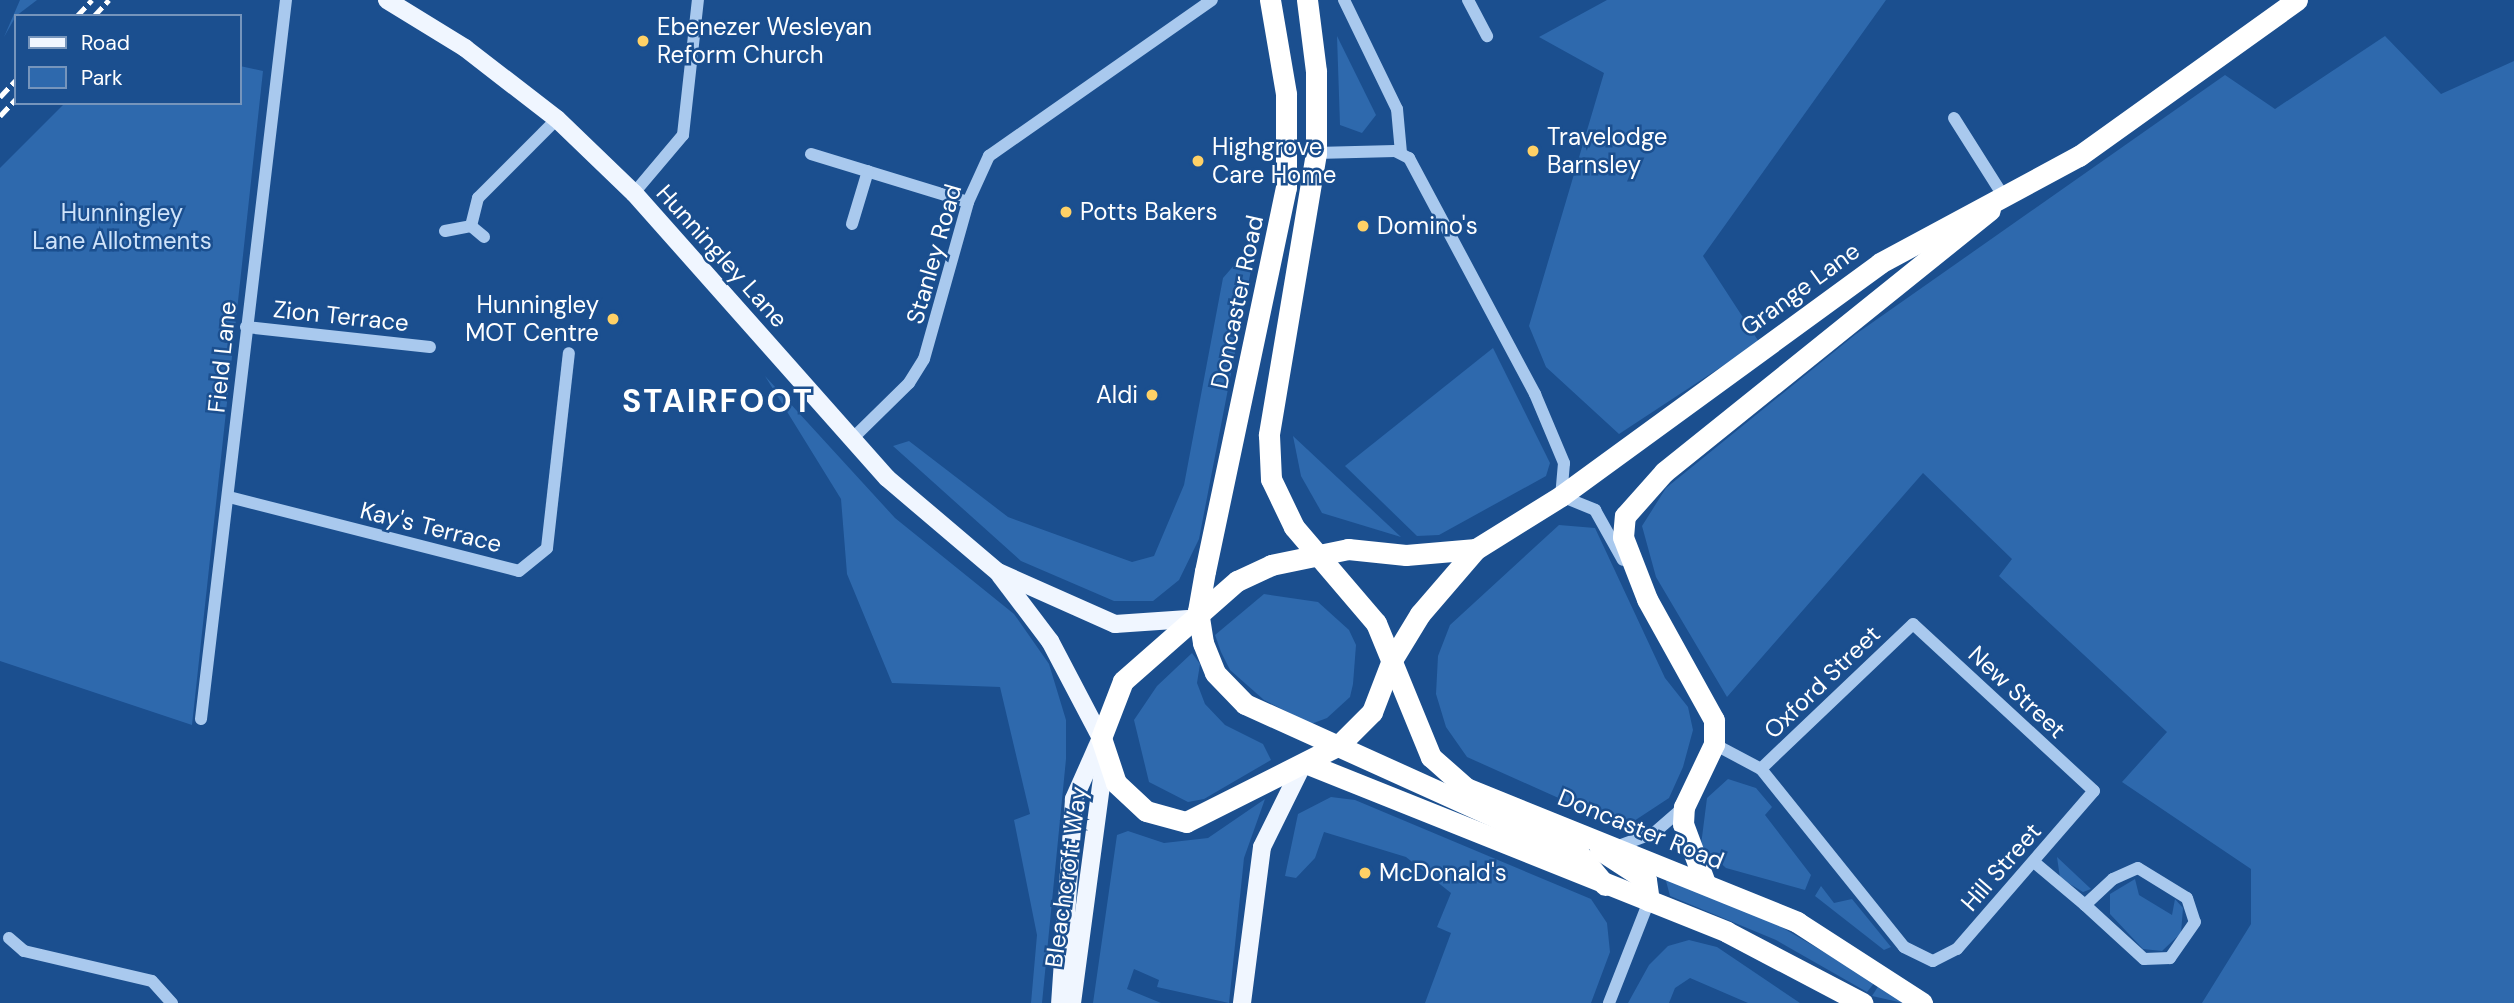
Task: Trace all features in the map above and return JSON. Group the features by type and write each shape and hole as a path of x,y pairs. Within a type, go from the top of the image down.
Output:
{"highway":[{"name":"Doncaster Road","path":"1193,615 1286,187 1286,94 1270,0"},
{"path":"1307,0 1316,153 1268,457 1282,508 1320,559 1365,607 1391,660"},
{"name":"Grange Lane","path":"1320,559 1348,549 1406,555 1476,549 1561,496 1880,263 2079,156 2297,0"},
{"path":"1705,883 1686,841 1684,807 1714,744 1713,720 1647,599 1623,537 1630,507 1684,455 1962,237 2004,197"},
{"path":"1320,559 1271,565 1193,615 1123,681 1103,747 1128,800 1177,821 1200,818 1339,746 1372,712 1391,660 1420,614 1476,549"},
{"path":"1193,615 1202,643 1229,691 1339,746 1580,855 1605,885"},
{"name":"Doncaster Road","path":"1391,660 1414,724 1445,774 1570,829 1797,922 1922,1003"},
{"path":"1304,766 1767,950 1862,1003"},
{"path":"1570,829 1646,880 1649,901"}],"main road":[{"name":"Hunningley Lane","path":"387,0 456,41 557,119 634,193 851,440 998,572 1050,641 1103,747"},
{"name":"Hunningley Lane","path":"998,572 1115,624 1193,615"},
{"path":"1060,1003 1076,785 1103,747"},
{"name":"Bleachcroft Way","path":"1072,1003 1103,747"},
{"path":"1242,1003 1262,848 1304,766"}],"street":[{"name":"Field Lane","path":"201,719 286,0"},
{"path":"634,193 683,135 698,0"},
{"name":"Stanley Road","path":"851,440 909,383 924,359 968,202 989,156 1007,140 1212,0"},
{"path":"1343,0 1398,109 1401,153 1463,252 1557,443 1564,463 1561,496 1595,510 1647,599"},
{"path":"1468,0 1487,36"},
{"path":"1954,118 2004,197"},
{"path":"471,226 478,198 557,119"},
{"path":"1316,153 1401,153"},
{"path":"811,154 968,202"},
{"path":"852,224 868,171"},
{"path":"444,231 471,226"},
{"path":"471,226 484,237"},
{"name":"Zion Terrace","path":"246,327 430,347"},
{"name":"Kay's Terrace","path":"229,497 519,571 547,548 569,353"},
{"name":"Oxford Street","path":"1761,769 1913,624"},
{"name":"New Street","path":"1913,624 2094,791"},
{"path":"1714,744 1761,769"},
{"name":"Hill Street","path":"1761,769 1904,947 1933,961 1957,949 2094,791"},
{"path":"1616,847 1654,833 1684,807"},
{"path":"2034,862 2144,959 2170,958 2195,922 2187,898 2138,867 2113,879 2085,905"},
{"path":"1609,1003 1649,901"},
{"path":"9,938 24,951 152,981 172,1003"}],"green space":[{"path":"20,0 37,0 19,14 14,14 14,20 4,37"},
{"path":"1607,0 1886,0 1703,256 1759,342 1619,434 1546,367 1529,326 1604,73 1539,37"},
{"path":"1337,36 1376,115 1362,133 1340,125"},
{"path":"2385,36 2441,94 2514,61 2514,1003 2202,1003 2251,924 2251,869 2122,782 2167,732 1999,576 2012,559 1923,473 1727,697 1656,577 1642,526 1666,488 1856,334 2225,75 2275,109"},
{"name":"Hunningley Lane Allotments","path":"242,66 263,71 192,725 0,661 0,168 63,105 242,105"},
{"path":"1257,239 1199,539 1179,580 1153,601 1114,601 1021,561 893,446 909,441 1008,517 1132,562 1154,556 1184,485 1223,278"},
{"path":"1493,348 1550,463 1546,476 1439,535 1417,536 1345,466"},
{"path":"765,376 895,518 1014,614 1049,664 1066,720 1066,759 1042,1003 1031,1003 1037,935 1014,820 1030,814 1000,687 892,683 847,574 841,499"},
{"path":"1293,436 1401,537 1322,513 1301,476"},
{"path":"1559,525 1595,528 1665,678 1688,707 1693,730 1683,767 1669,798 1634,821 1583,809 1467,757 1446,727 1436,694 1438,656 1450,625"},
{"path":"1264,594 1318,602 1349,630 1356,645 1350,697 1327,718 1311,724 1264,700 1230,670 1215,635"},
{"path":"1192,653 1200,664 1197,683 1205,704 1225,725 1263,744 1271,760 1204,799 1188,802 1149,782 1134,720 1157,686"},
{"path":"1728,779 1756,788 1772,807 1765,815 1811,875 1805,890 1726,868 1701,845 1707,798"},
{"path":"1331,797 1355,800 1591,899 1607,923 1610,952 1591,1003 1425,1003 1451,933 1437,927 1451,893 1406,857 1324,832 1315,858 1296,878 1285,876 1298,814"},
{"path":"1265,799 1244,858 1229,1003 1157,987 1159,980 1134,969 1127,989 1161,1003 1093,1003 1117,835 1128,831 1164,843 1208,838"},
{"path":"2057,857 2091,889 2083,892 2060,878"},
{"path":"1665,877 1761,915 1875,982 1867,992 1776,940 1670,896"},
{"path":"2135,879 2139,895 2172,915 2175,899 2183,908 2181,933 2162,951 2143,949 2110,914 2110,894"},
{"path":"1821,886 1834,903 1852,899 1891,947 1884,950 1815,896"},
{"path":"1689,940 1717,947 1800,1003 1748,1003 1690,978 1675,988 1669,1003 1628,1003 1649,965 1668,946"},
{"path":"1879,985 1903,1003 1872,996"}],"railway":[{"path":"79,14 92,0"},
{"path":"96,14 109,0"},
{"path":"0,97 14,82"},
{"path":"0,116 14,101"}],"place":[{"name":"Ebenezer Wesleyan Reform Church","path":"643,41"},
{"name":"Travelodge Barnsley","path":"1533,151"},
{"name":"Highgrove Care Home","path":"1198,161"},
{"name":"Potts Bakers","path":"1066,212"},
{"name":"Domino's","path":"1363,226"},
{"name":"Hunningley MOT Centre","path":"613,319"},
{"name":"Aldi","path":"1152,395"},
{"name":"McDonald's","path":"1365,873"}],"district":[{"name":"STAIRFOOT","path":"718,401"}]}
